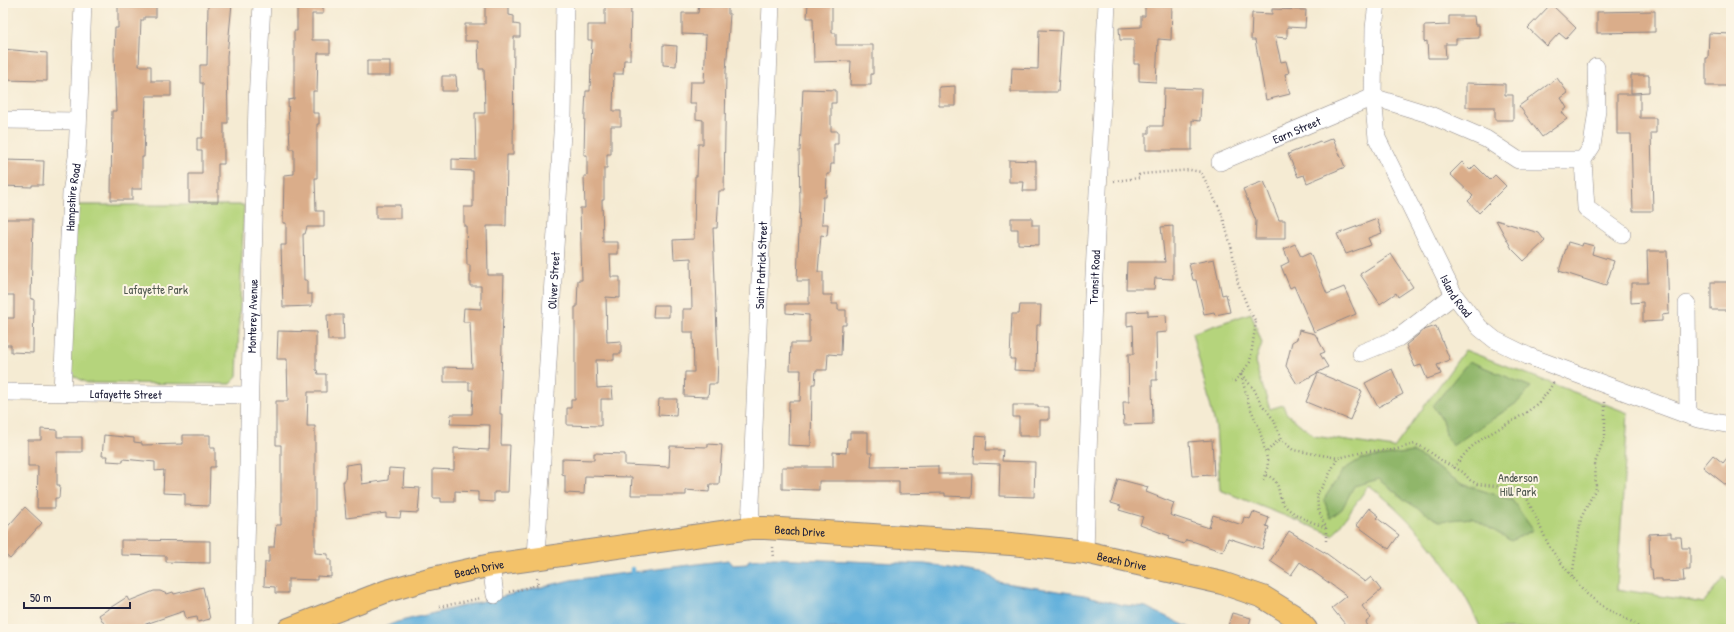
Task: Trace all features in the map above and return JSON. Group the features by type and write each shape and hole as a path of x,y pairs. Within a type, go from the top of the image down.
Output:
{"main road":[{"name":"Beach Drive","path":"289,629 387,592 429,579 491,565 536,557 750,528 1011,544 1085,552 1222,583 1256,595 1283,608 1294,616 1306,629"}],"street":[{"name":"Hampshire Road","path":"62,392 71,193 77,157 83,3"},
{"name":"Monterey Avenue","path":"244,629 257,102 262,3"},
{"name":"Oliver Street","path":"536,557 563,125 565,3"},
{"name":"Saint Patrick Street","path":"750,528 771,3"},
{"name":"Transit Road","path":"1085,552 1093,296 1106,3"},
{"name":"Island Road","path":"1377,3 1374,28 1373,98 1377,138 1454,295 1480,328 1495,340 1513,349 1708,422 1731,425"},
{"path":"1596,67 1597,110 1592,146 1583,160 1586,208 1622,234"},
{"path":"1373,98 1428,114 1486,139 1518,160 1583,160"},
{"name":"Earn Street","path":"1220,162 1373,98"},
{"path":"3,120 78,121"},
{"path":"1361,354 1398,338 1454,295"},
{"path":"1687,304 1688,415"},
{"name":"Lafayette Street","path":"3,392 249,395"},
{"path":"491,565 495,595"}],"path":[{"path":"1099,182 1139,178 1139,175 1143,174 1190,170 1201,172 1222,214 1232,250 1238,283 1248,310 1256,322 1250,362 1235,381 1231,381"},
{"path":"1454,468 1474,445 1511,420 1520,418 1542,401 1548,393 1560,367"},
{"path":"1241,374 1254,388 1262,406 1274,420 1281,439 1293,450 1338,458 1368,451 1393,450 1416,444 1463,472 1470,480 1477,484 1513,488 1525,494 1550,548 1572,577 1587,594 1606,608 1634,623 1640,629"},
{"path":"1241,374 1249,405 1259,428 1266,453 1268,466 1263,480"},
{"path":"1572,577 1582,518 1596,488 1595,463 1606,428 1605,402 1613,386"},
{"path":"1266,453 1281,439"},
{"path":"1326,541 1326,528 1318,509 1317,493 1323,487 1329,472 1338,458"},
{"path":"1266,475 1273,478 1277,483 1284,505 1300,516 1326,528"},
{"path":"774,549 774,558"},
{"path":"525,588 538,585"},
{"path":"439,607 495,595"}],"green space":[{"name":"Lafayette Park","path":"75,205 244,205 237,377 230,384 87,383 68,373"},
{"name":"Anderson Hill Park","path":"1251,313 1262,343 1255,363 1270,409 1283,405 1286,413 1314,436 1394,448 1465,350 1628,413 1617,589 1704,603 1724,577 1731,585 1731,629 1481,629 1460,588 1434,550 1404,516 1369,485 1333,535 1220,490 1216,428 1192,333"},
{"path":"1469,361 1531,387 1518,402 1452,446 1447,438 1442,420 1433,406"},
{"path":"1413,452 1462,484 1512,500 1533,530 1511,541 1473,518 1439,521 1406,501 1379,479 1354,486 1342,509 1330,518 1324,499 1343,470 1361,459"}],"water":[{"path":"774,558 925,564 987,574 998,582 1084,595 1123,605 1146,607 1192,629 380,629 397,622 571,580 729,560 733,565 747,564 749,560"}],"building":[{"path":"118,3 156,3 156,17 144,17 144,20 141,20 139,66 151,66 151,81 171,81 171,96 146,96 144,157 142,157 142,189 132,189 132,200 111,200 112,111 116,111 114,53 115,28 118,28"},
{"path":"208,3 232,3 227,56 228,123 224,123 224,164 218,164 218,202 189,202 189,174 202,174 202,151 197,151 197,138 202,138 203,83 200,83 200,65 207,65"},
{"path":"297,3 323,3 323,14 312,14 312,40 330,40 330,53 318,53 317,91 313,91 313,113 319,113 319,124 317,124 317,178 315,178 316,211 324,211 324,227 307,227 305,234 303,234 304,280 307,280 307,294 312,294 312,306 283,307 281,245 286,245 286,223 283,223 284,175 294,174 294,149 290,149 288,100 294,99 294,31 297,31"},
{"path":"485,3 509,3 509,15 514,16 514,24 520,25 520,37 514,37 513,155 507,155 506,226 487,226 488,275 504,275 500,414 502,414 501,445 510,445 508,492 494,492 494,502 478,501 478,492 455,491 455,502 441,502 441,498 433,498 433,469 454,470 454,448 489,450 490,425 450,424 451,414 472,414 473,390 469,390 469,382 444,382 444,367 472,368 470,322 463,322 464,308 481,309 481,286 470,286 470,265 467,265 466,226 464,226 464,207 473,207 473,171 452,170 452,159 476,160 475,113 485,113 484,69 479,69 478,41 465,41 465,24 485,24"},
{"path":"605,3 631,3 630,60 624,60 623,74 614,74 613,111 621,111 621,126 611,126 611,154 607,154 607,168 604,168 604,200 602,200 603,242 618,242 618,254 610,254 611,277 620,277 620,298 606,297 607,342 621,341 621,354 614,354 614,360 596,360 597,388 612,387 613,399 601,399 601,426 567,425 567,408 571,408 571,400 575,400 575,307 577,307 578,280 582,280 580,208 585,208 584,176 587,176 587,155 584,155 585,110 586,91 590,91 592,40 588,40 588,25 605,25"},
{"path":"699,3 728,3 728,14 730,14 726,71 724,191 719,191 717,228 713,228 718,360 717,384 709,384 708,397 684,396 685,372 694,372 693,332 683,332 683,309 692,309 691,258 674,259 673,240 694,239 695,176 697,176 698,144 703,144 703,120 696,119 696,103 689,103 690,82 704,82 706,35 682,34 682,13 698,13"},
{"path":"808,3 832,3 832,33 836,33 836,45 873,45 873,74 871,74 871,85 850,85 851,61 814,62 813,18 807,18"},
{"path":"1145,4 1172,5 1171,40 1158,39 1156,82 1139,81 1139,64 1134,64 1134,40 1120,40 1119,28 1141,27 1141,16 1145,16"},
{"path":"1551,4 1576,28 1566,39 1559,33 1547,46 1528,28"},
{"path":"1272,9 1306,10 1305,28 1287,27 1287,38 1275,37 1281,62 1286,61 1289,73 1285,74 1290,94 1266,100 1255,40 1251,40 1252,13 1272,14"},
{"path":"1655,11 1655,32 1597,33 1597,12"},
{"path":"1449,16 1474,16 1475,25 1479,25 1479,38 1456,39 1456,44 1445,44 1446,58 1428,58 1427,41 1424,42 1424,26 1449,25"},
{"path":"1039,30 1062,31 1058,92 1011,92 1012,68 1038,69"},
{"path":"1709,33 1731,34 1731,86 1706,86 1706,58 1708,58"},
{"path":"663,45 677,46 676,66 663,65"},
{"path":"3,49 47,53 47,81 3,80"},
{"path":"367,61 390,61 390,76 367,76"},
{"path":"1631,75 1649,75 1649,92 1631,93"},
{"path":"442,76 456,76 457,91 442,91"},
{"path":"1557,78 1568,93 1561,98 1567,108 1562,112 1567,119 1542,137 1519,106"},
{"path":"1466,83 1505,84 1505,95 1513,95 1513,120 1495,120 1495,107 1466,107"},
{"path":"955,86 955,106 939,106 939,87"},
{"path":"1164,88 1201,89 1200,121 1192,120 1192,150 1146,150 1146,133 1149,133 1149,126 1163,126"},
{"path":"803,89 836,90 836,103 831,103 831,131 838,131 838,144 834,144 834,164 831,164 830,174 827,174 826,197 823,197 822,224 828,224 827,236 821,235 818,272 823,272 823,295 832,295 832,304 838,304 838,310 846,310 846,325 842,325 841,355 828,354 827,370 816,370 815,384 812,384 811,446 788,445 789,401 800,401 801,370 790,370 791,343 809,343 809,315 786,313 786,304 809,304 809,281 797,281 800,204 799,150 800,151"},
{"path":"1617,94 1640,94 1640,118 1656,118 1656,133 1651,133 1653,211 1633,211 1631,134 1617,134"},
{"path":"1333,138 1345,167 1307,183 1304,175 1298,177 1288,154 1320,141 1321,143"},
{"path":"3,160 44,161 43,185 32,185 32,187 3,186"},
{"path":"1009,160 1036,161 1036,191 1023,191 1024,182 1009,182"},
{"path":"1462,162 1470,170 1475,165 1490,180 1495,175 1506,186 1479,213 1468,201 1473,196 1450,174"},
{"path":"1264,181 1279,220 1285,220 1285,239 1255,239 1256,221 1243,189"},
{"path":"376,205 400,205 400,218 376,218"},
{"path":"1011,218 1032,218 1032,225 1039,225 1039,245 1018,244 1018,229 1011,229"},
{"path":"3,219 33,219 31,299 34,299 33,353 11,352 11,345 5,345 5,318 14,318 14,295 3,295 5,232 3,232"},
{"path":"1377,219 1382,233 1368,238 1371,245 1346,254 1337,234"},
{"path":"1496,220 1539,233 1545,241 1524,261 1512,249"},
{"path":"1173,226 1173,279 1155,278 1154,289 1126,289 1127,262 1165,262 1161,227"},
{"path":"1568,242 1582,246 1583,243 1594,246 1592,254 1614,261 1606,286 1559,271"},
{"path":"1295,244 1301,257 1310,253 1327,294 1344,287 1356,314 1314,332 1294,286 1290,288 1281,266 1289,262 1284,249"},
{"path":"1647,251 1667,251 1669,314 1662,315 1662,321 1643,322 1643,302 1631,303 1631,283 1648,283"},
{"path":"1391,254 1413,287 1398,297 1396,293 1380,304 1360,274"},
{"path":"1214,259 1222,295 1226,294 1230,312 1215,315 1214,312 1204,314 1196,280 1193,280 1189,264"},
{"path":"1711,282 1731,282 1731,310 1711,310"},
{"path":"654,305 669,305 669,317 653,317"},
{"path":"1020,305 1041,305 1040,325 1037,325 1036,371 1014,370 1015,359 1010,359 1012,314 1019,314"},
{"path":"1148,311 1148,316 1166,315 1167,332 1156,333 1157,380 1152,380 1153,424 1124,425 1123,402 1129,402 1128,354 1134,354 1133,325 1127,326 1127,312"},
{"path":"327,315 343,315 344,340 328,340"},
{"path":"1436,326 1450,360 1437,365 1441,374 1427,379 1421,365 1415,367 1406,345 1424,330"},
{"path":"1299,330 1315,334 1325,352 1320,354 1328,367 1297,384 1286,366 1292,342 1297,339"},
{"path":"278,331 316,332 316,370 318,374 326,374 326,392 308,392 307,426 315,426 315,553 328,554 328,560 331,560 331,577 317,576 317,580 288,579 288,593 275,593 275,587 264,586 265,562 269,562 269,547 274,547 276,525 281,525 281,445 276,445 276,401 288,401 287,359 277,359"},
{"path":"1392,369 1403,394 1378,407 1365,383"},
{"path":"1318,373 1362,391 1350,420 1306,402"},
{"path":"659,399 677,399 676,416 658,415"},
{"path":"1013,405 1038,405 1038,407 1049,407 1049,420 1040,420 1040,436 1019,436 1019,417 1013,417"},
{"path":"41,429 57,430 57,437 82,437 82,452 57,452 57,485 60,485 59,498 55,498 55,508 37,508 38,466 28,466 28,440 41,440"},
{"path":"850,432 868,432 868,453 872,453 871,467 938,466 938,474 973,474 972,497 945,496 945,493 899,494 899,481 819,481 819,490 782,489 782,467 833,467 833,452 846,453 847,439 850,439"},
{"path":"104,435 134,438 134,442 142,443 142,445 183,444 183,435 210,435 210,448 215,448 215,467 210,467 209,506 185,505 185,494 163,493 164,470 155,471 155,462 123,459 123,462 107,461 108,456 102,456"},
{"path":"975,435 987,436 986,450 1003,450 1002,461 1035,462 1034,497 999,496 1000,464 974,463"},
{"path":"1212,440 1214,475 1192,476 1189,442"},
{"path":"708,444 722,445 719,484 710,484 709,492 686,490 686,495 631,495 632,477 585,476 584,494 565,493 565,475 562,474 562,459 594,460 594,453 625,454 625,465 669,467 670,446 708,447"},
{"path":"1731,453 1731,489 1703,467 1713,455 1723,463"},
{"path":"360,463 362,484 388,480 389,468 404,469 403,487 420,488 418,513 401,512 400,518 386,517 386,513 346,518 343,481 345,481 346,465"},
{"path":"1118,479 1148,487 1146,492 1174,503 1170,515 1209,528 1213,515 1242,525 1244,517 1250,519 1253,512 1269,518 1266,526 1269,527 1262,549 1228,538 1223,552 1186,540 1184,544 1169,539 1170,536 1140,525 1143,517 1119,510 1121,506 1111,503"},
{"path":"25,507 42,523 10,559 3,553 3,532"},
{"path":"1369,508 1379,516 1377,518 1399,535 1389,549 1356,525"},
{"path":"1289,531 1327,554 1365,582 1371,577 1381,590 1362,606 1371,618 1366,622 1369,629 1349,629 1332,608 1347,596 1300,562 1291,575 1270,561"},
{"path":"1671,533 1671,537 1681,537 1682,548 1690,548 1690,570 1683,570 1684,581 1662,582 1662,579 1653,579 1652,569 1650,569 1649,534"},
{"path":"121,540 210,541 210,563 166,562 166,556 121,555"},
{"path":"203,587 210,619 198,622 197,617 186,619 184,611 143,625 145,629 107,629 99,615 127,597 129,601 154,591 160,591 167,594 173,592 174,594"},
{"path":"1232,613 1251,618 1248,629 1227,629"}]}
